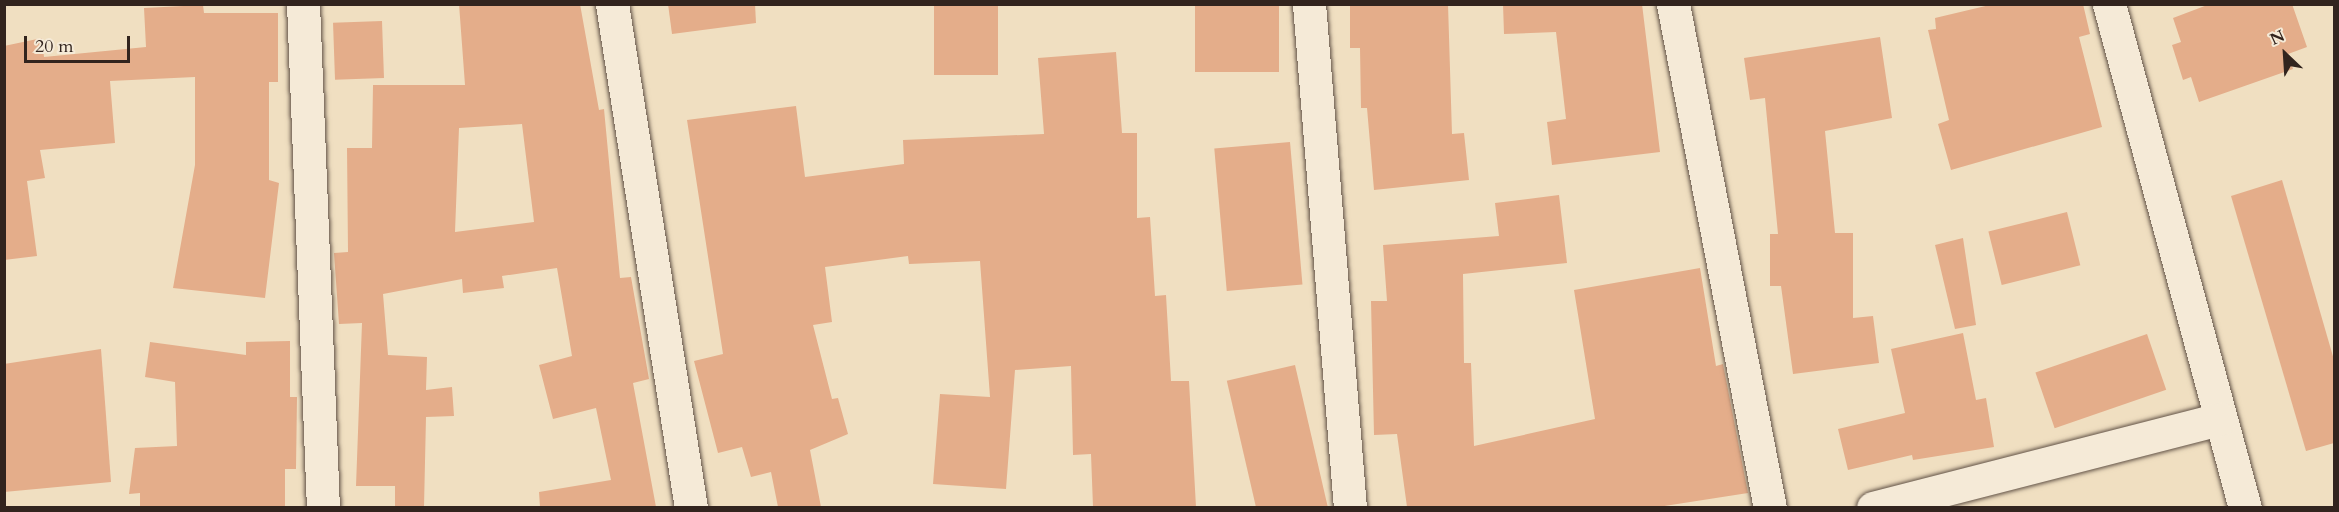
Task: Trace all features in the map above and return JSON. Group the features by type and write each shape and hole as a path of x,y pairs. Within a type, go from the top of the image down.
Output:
{"street":[{"path":"303,4 323,507"},
{"path":"612,4 691,507"},
{"path":"1309,4 1350,507"},
{"path":"1673,4 1770,507"},
{"path":"2109,4 2245,507"},
{"path":"1873,507 2220,419"}],"building":[{"path":"459,4 580,4 599,110 604,109 620,278 631,277 649,379 633,383 656,507 540,507 539,492 611,480 596,408 553,419 539,365 572,356 557,268 502,276 504,288 463,293 462,279 383,294 388,355 427,357 426,390 452,387 454,416 426,417 424,507 395,507 395,486 356,486 362,323 339,324 334,253 348,252 347,148 372,148 373,85 465,85","holes":["522,124 534,222 455,232 459,128"]},
{"path":"668,4 755,4 756,23 672,34"},
{"path":"934,4 998,4 998,75 934,75"},
{"path":"1195,4 1279,4 1279,72 1195,72"},
{"path":"1350,4 1448,4 1452,134 1464,133 1469,180 1374,190 1367,108 1361,108 1360,48 1350,48"},
{"path":"1503,4 1642,4 1660,152 1552,165 1547,122 1566,119 1556,32 1504,34"},
{"path":"1994,4 2083,4 2090,34 2079,37 2102,127 1951,170 1938,124 1949,120 1928,30 1936,29 1935,18"},
{"path":"2210,4 2292,4 2307,47 2288,54 2293,69 2199,102 2191,77 2183,80 2172,45 2181,42 2173,18"},
{"path":"203,5 204,13 278,13 278,82 269,82 269,180 279,183 265,298 173,288 195,165 195,77 110,81 115,143 40,150 45,178 27,181 37,256 4,260 4,46 42,38 44,57 146,47 144,8"},
{"path":"382,21 384,78 335,80 333,23"},
{"path":"1880,37 1892,118 1825,131 1835,233 1853,233 1853,318 1873,316 1879,363 1793,374 1781,286 1770,286 1770,234 1778,234 1765,98 1750,100 1744,58"},
{"path":"1116,52 1122,133 1137,133 1137,218 1150,217 1155,296 1166,295 1171,381 1189,381 1196,507 1093,507 1091,454 1073,455 1071,366 1015,370 1006,489 933,484 940,394 990,397 980,261 909,264 908,256 825,267 832,322 813,325 832,399 838,398 848,434 810,450 821,507 778,507 771,472 751,477 742,447 718,453 694,361 723,354 687,120 796,106 805,177 904,164 903,140 1044,134 1038,58"},
{"path":"1290,142 1302,284 1227,291 1214,149"},
{"path":"2282,180 2334,360 2334,443 2306,451 2231,196"},
{"path":"1559,195 1567,263 1463,274 1464,363 1471,363 1474,446 1595,419 1574,290 1700,268 1716,366 1723,364 1748,493 1658,507 1407,507 1397,434 1374,435 1371,301 1387,301 1383,245 1499,236 1495,203"},
{"path":"2067,212 2080,265 2002,285 1988,232"},
{"path":"1963,238 1976,325 1955,329 1935,245"},
{"path":"1963,333 1976,400 1986,398 1994,447 1913,460 1912,455 1848,470 1838,429 1905,413 1891,349"},
{"path":"2147,334 2166,390 2055,428 2035,372"},
{"path":"290,341 290,397 297,397 296,469 285,469 285,507 140,507 140,493 129,494 135,448 177,446 175,382 145,377 150,342 246,355 246,342"},
{"path":"101,349 111,482 4,492 4,364"},
{"path":"1295,365 1328,507 1256,508 1227,381"}]}
